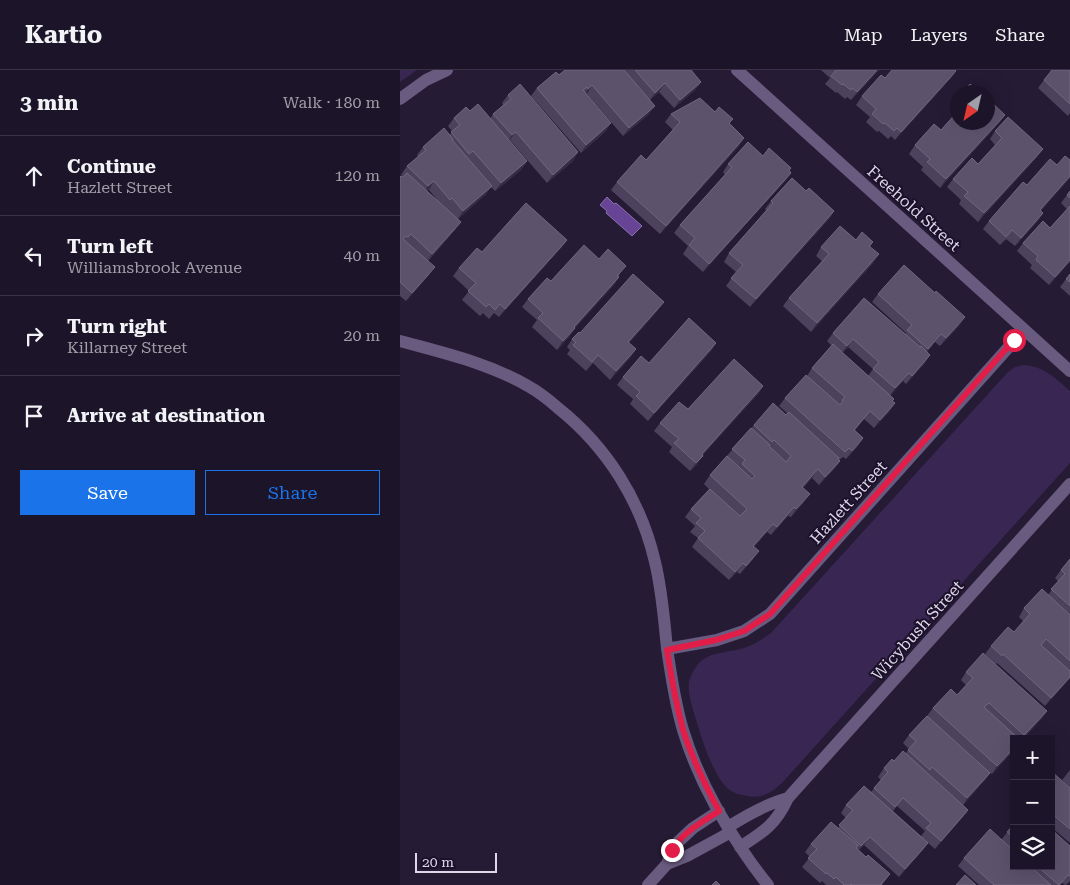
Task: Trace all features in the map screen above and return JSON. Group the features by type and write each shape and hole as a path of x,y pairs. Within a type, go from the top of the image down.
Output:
{"street":[{"path":"400,99 426,80 447,70"},
{"name":"Freehold Street","path":"737,70 1070,371"},
{"name":"Hazlett Street","path":"667,650 716,640 744,631 770,614 1024,330"},
{"path":"400,341 472,361 501,372 528,386 546,398 586,432 623,480 647,533 655,562 673,687 683,730 694,760 729,830 760,877 768,885"},
{"name":"Wicybush Street","path":"740,846 772,825 788,798 1070,484"},
{"name":"Wicybush Street","path":"667,864 687,856 729,830 754,811 788,798"},
{"path":"648,885 667,864 672,850 678,842 693,828 719,811"}],"shaded area":[{"path":"400,70 417,70 400,82"},
{"path":"607,197 642,226 632,236 606,213 607,211 600,205"},
{"path":"1023,365 1043,370 1070,391 1070,463 782,783 771,792 762,796 753,797 732,791 719,778 710,761 693,709 689,692 689,681 697,666 708,657 748,647 771,633 1008,372 1015,367"}],"building":[{"path":"565,70 624,70 655,106 629,128 592,85 588,89 587,87 583,90 611,123 586,145 537,88 556,72 559,75"},
{"path":"635,70 691,70 701,82 680,100 665,83 655,93"},
{"path":"836,70 877,70 857,92 852,88 851,90 842,85 831,76"},
{"path":"892,70 956,71 901,132 897,128 894,131 872,114 876,109 862,96 881,75 885,78"},
{"path":"1052,70 1070,70 1070,104 1044,80"},
{"path":"520,84 578,152 553,175 516,132 512,135 493,114 511,99 508,95"},
{"path":"700,98 715,112 719,107 733,119 729,123 744,138 666,226 617,182 641,155 646,160 680,122 671,114"},
{"path":"478,104 527,161 501,183 473,151 469,154 451,132 460,125 454,118 466,107 470,111"},
{"path":"995,106 1005,115 995,126"},
{"path":"1008,117 1043,149 984,213 964,196 968,192 953,179 972,158 978,164 1002,138 995,131"},
{"path":"950,120 950,130 991,130 946,179 927,162 930,159 915,145 934,124 941,130"},
{"path":"444,128 492,186 463,211 452,198 450,200 434,181 428,186 407,166 426,150 423,147"},
{"path":"748,142 763,156 769,148 791,168 789,170 791,173 709,264 689,245 695,238 680,225 732,167 728,164"},
{"path":"1065,156 1070,160 1070,176 1040,210 1043,213 1021,238 1012,230 1006,237 989,221 1023,182 1027,185 1050,159 1057,165"},
{"path":"407,173 461,222 432,254 411,234 403,239 435,267 412,293 400,282 400,177"},
{"path":"792,178 806,191 809,188 834,211 756,299 731,278 743,265 729,253 773,203 771,201"},
{"path":"526,203 567,240 505,309 500,304 495,310 489,304 486,307 468,291 476,283 459,268 477,248 482,252"},
{"path":"1070,206 1070,260 1055,277 1036,260 1038,256 1023,243 1043,221 1050,228"},
{"path":"840,226 856,240 862,232 873,242 869,246 879,254 817,323 789,298 829,254 821,247"},
{"path":"584,245 599,259 608,249 626,266 617,276 619,277 563,341 538,318 543,313 528,299 547,278 551,281"},
{"path":"904,265 965,317 946,338 941,334 928,349 907,330 912,325 878,294"},
{"path":"633,274 664,302 628,342 636,349 616,371 598,355 592,362 573,345 576,342 572,339 580,333"},
{"path":"1070,274 1070,282 1066,279"},
{"path":"864,298 930,355 912,376 909,373 895,388 873,369 879,362 853,339 847,346 833,333"},
{"path":"689,318 716,343 654,413 636,396 640,392 623,377 641,356 649,363"},
{"path":"833,344 894,399 892,401 895,403 880,420 870,411 854,430 863,438 852,451 849,448 845,452 785,398 806,375 840,405 845,397 812,368"},
{"path":"734,359 763,386 696,463 674,443 679,439 660,423 679,402 688,409"},
{"path":"773,403 786,415 789,412 840,461 825,477 818,469 802,487 810,494 796,509 794,507 777,527 773,524 753,546 759,551 746,566 743,563 735,572 698,538 705,531 696,523 701,518 691,509 710,489 740,516 747,509 710,475 727,456 752,479 755,476 742,464 745,460 732,449 751,428 786,462 791,456 754,425"},
{"path":"1070,559 1070,606 1051,589 1065,574 1061,570"},
{"path":"1042,589 1070,615 1070,661 1046,639 1041,645 1070,671 1070,677 1051,698 1003,654 1002,656 991,646 1008,627 1014,632 1030,614 1024,608"},
{"path":"983,653 1047,711 1024,735 989,703 984,707 1015,735 1010,735 1010,752 997,766 933,708 951,689 957,695 973,678 966,672"},
{"path":"927,716 990,773 967,798 932,767 930,770 908,750 916,741 909,735"},
{"path":"903,751 968,810 941,841 926,828 931,823 903,798 895,807 874,788 888,772 884,768"},
{"path":"1055,775 1070,788 1070,829 1055,816"},
{"path":"864,786 928,843 905,869 870,837 861,846 839,825 853,810 846,805"},
{"path":"831,822 858,845 856,848 866,857 868,855 890,874 882,885 844,885 836,877 834,879 826,874 808,858 817,849 811,844"},
{"path":"990,829 1010,847 1010,870 1034,870 1051,885 994,885 964,858"},
{"path":"1055,833 1070,846 1070,876 1068,875 1059,885 1042,870 1055,870"},
{"path":"965,875 976,885 956,885"},
{"path":"716,881 720,885 712,885"}],"route":[{"path":"672,850 684,835 719,811 694,760 683,730 667,650 716,640 744,631 770,614 1014,340"}]}
